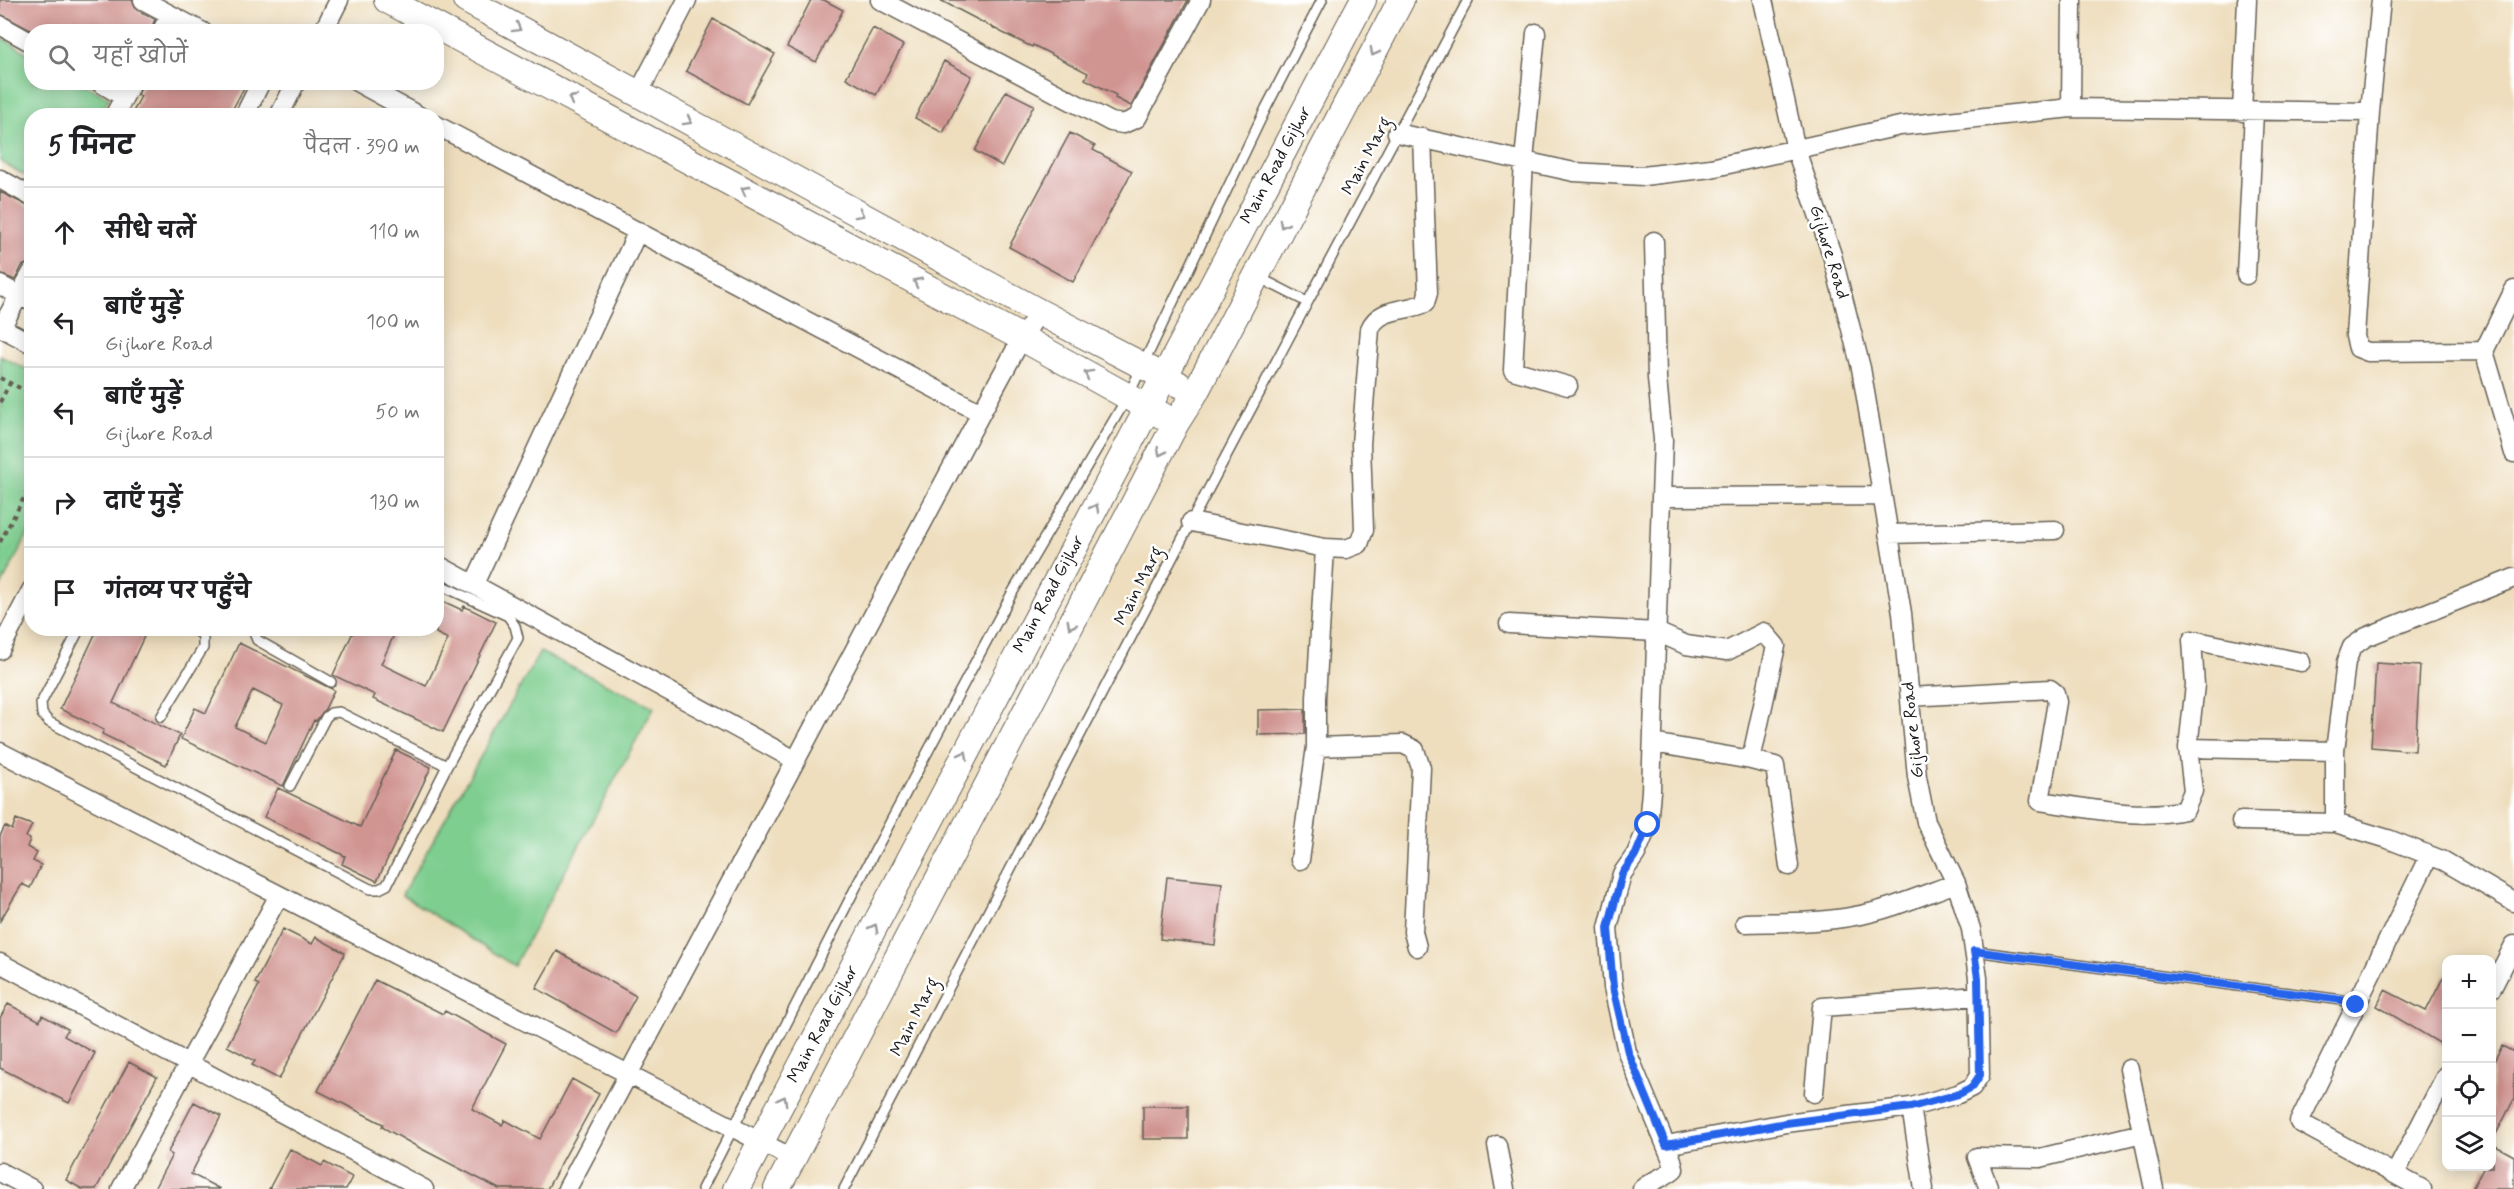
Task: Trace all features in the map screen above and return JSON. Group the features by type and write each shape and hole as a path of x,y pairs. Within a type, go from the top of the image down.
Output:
{"street":[{"path":"143,0 187,24"},
{"path":"327,24 339,0"},
{"path":"387,0 432,24"},
{"path":"466,0 1039,312 1195,393"},
{"path":"638,94 687,0"},
{"path":"880,0 1111,122 1123,124 1137,118 1201,0"},
{"name":"Main Road Gijhor","path":"736,1189 1138,401 1363,0"},
{"name":"Main Road Gijhor","path":"777,1189 1176,423 1195,393 1401,0"},
{"name":"Gijhore Road","path":"1666,1145 1786,1123 1911,1107 1959,1094 1972,1087 1980,1075 1978,996 1971,929 1956,883 1926,822 1917,777 1902,613 1861,368 1832,255 1796,150 1763,0"},
{"path":"2071,108 2072,0"},
{"path":"2246,275 2247,0"},
{"path":"2380,0 2355,336 2358,348 2368,352 2484,351"},
{"path":"165,24 170,15"},
{"path":"0,25 24,38"},
{"path":"444,30 1022,338 1176,423"},
{"path":"1536,33 1524,161 1513,370 1568,386"},
{"path":"118,108 128,90"},
{"path":"248,108 257,90"},
{"path":"283,108 292,90"},
{"path":"372,90 404,108"},
{"path":"1397,133 1574,172 1643,176 1711,168 1900,126 2071,108 2370,112"},
{"path":"444,128 981,413"},
{"path":"1191,522 1325,548 1346,549 1359,544 1364,530 1361,444 1370,329 1374,320 1388,312 1425,303 1428,293 1422,137"},
{"path":"0,179 24,192"},
{"path":"474,584 638,231"},
{"path":"1642,1189 1674,1169 1628,1052 1613,987 1608,928 1622,874 1636,854 1648,825 1664,440 1657,378 1654,241"},
{"path":"0,285 24,298"},
{"path":"2514,290 2484,351 2514,453"},
{"path":"24,300 0,327 24,340"},
{"path":"567,1189 981,413 1039,312"},
{"path":"1662,497 1882,496"},
{"path":"1888,534 2055,530"},
{"path":"1300,860 1316,747 1316,698 1325,548"},
{"path":"444,568 795,760"},
{"path":"2335,824 2335,751 2346,662 2352,647 2367,637 2514,578"},
{"path":"0,650 24,604"},
{"path":"1509,624 1657,632 1686,645 1727,651 1764,632 1776,646 1751,760"},
{"path":"1910,697 2050,689 2055,693 2057,702 2040,801 2137,815 2162,815 2185,810 2193,791 2188,748 2195,685 2192,640 2301,662"},
{"path":"1653,743 1775,766 1789,866"},
{"path":"1316,747 1403,744 1414,750 1421,768 1413,932 1417,947"},
{"path":"2188,748 2335,751"},
{"path":"0,752 794,1159"},
{"path":"2241,821 2335,824 2388,839 2444,861 2514,902"},
{"path":"2422,1189 2299,1122 2429,856"},
{"path":"1745,923 1810,921 1856,916 1899,904 1956,883"},
{"path":"121,1189 279,895"},
{"path":"2496,980 2514,945"},
{"path":"0,963 424,1189"},
{"path":"1814,1093 1822,1007 1978,996"},
{"path":"2129,1069 2154,1189"},
{"path":"2395,1174 2442,1083"},
{"path":"1911,1107 1924,1189"},
{"path":"1989,1189 1977,1157 2040,1158 2142,1134"},
{"path":"1497,1145 1505,1189"},
{"path":"0,1172 32,1189"}],"lane":[{"path":"1154,372 1266,108 1322,0"},
{"name":"Main Marg","path":"844,1189 1191,522 1468,0"},
{"path":"1256,276 1307,302"},
{"path":"702,1189 858,883 1011,595 1138,401"},
{"path":"76,636 41,703 42,714 49,722 370,889 379,889 387,885 447,766 518,638 515,626 508,616 444,587"},
{"path":"161,717 203,648 203,636"},
{"path":"255,636 256,640 331,682"},
{"path":"290,786 326,717 331,713 339,712 447,766"},
{"path":"1974,951 2342,1000 2356,1005"}],"path":[{"path":"0,378 24,390"},
{"path":"0,402 10,382"},
{"path":"0,542 24,498"}],"green space":[{"path":"0,37 24,51 24,90 94,90 109,98 104,108 24,108 24,175 0,161"},
{"path":"0,356 24,368 24,542 0,588"},
{"path":"540,652 654,707 514,966 402,895"}],"building":[{"path":"0,0 132,0 137,10 155,19 153,24 24,24 24,27 0,14"},
{"path":"811,0 824,0 843,10 816,62 787,47"},
{"path":"940,0 1188,0 1131,106 1115,98 1116,95 1085,79 1088,73"},
{"path":"713,19 775,54 747,104 686,71"},
{"path":"873,28 903,45 876,95 846,78"},
{"path":"944,61 972,76 943,133 915,118"},
{"path":"140,90 243,90 233,108 135,108 141,96 138,95"},
{"path":"1006,91 1034,105 1002,166 975,151"},
{"path":"1070,133 1095,146 1093,150 1132,171 1073,282 1009,247"},
{"path":"0,192 24,204 24,265 15,280 0,274"},
{"path":"444,602 462,610 464,606 496,622 443,732 373,699 375,695 333,675 351,636 393,636 381,664 426,686 448,639 442,636 444,636"},
{"path":"94,636 144,636 113,703 180,735 166,765 102,734 104,730 60,709"},
{"path":"239,643 334,690 325,709 316,721 314,720 283,786 181,739 195,708 206,713","holes":["253,690 283,705 266,742 235,727"]},
{"path":"2376,663 2420,666 2415,751 2371,747"},
{"path":"1305,709 1305,734 1258,735 1258,710"},
{"path":"396,750 431,767 377,881 342,864 345,856 264,817 278,788 360,827"},
{"path":"16,819 32,825 26,837 30,839 27,847 37,853 33,861 41,865 30,888 22,884 0,921 0,836 5,826 12,830"},
{"path":"1167,877 1222,883 1215,945 1160,939"},
{"path":"283,929 312,944 316,937 345,953 279,1079 252,1065 255,1061 227,1046 259,985 255,983"},
{"path":"557,951 636,996 616,1033 536,988"},
{"path":"375,980 443,1014 445,1011 506,1044 472,1109 502,1125 505,1120 540,1139 572,1079 599,1094 547,1189 499,1189 382,1127 383,1124 318,1091"},
{"path":"2442,980 2442,1045 2377,1006 2385,990 2426,1011"},
{"path":"8,1004 40,1021 42,1015 68,1029 64,1036 95,1053 69,1103 0,1068 0,1018"},
{"path":"2502,1046 2514,1052 2514,1099 2496,1134 2496,1063 2496,1057"},
{"path":"129,1062 157,1077 96,1189 82,1189 66,1180"},
{"path":"194,1102 221,1116 191,1174 220,1189 154,1189 172,1155 168,1152"},
{"path":"1143,1106 1188,1106 1188,1139 1143,1139"},
{"path":"2496,1146 2514,1156 2514,1189 2472,1189 2482,1171 2496,1171"},
{"path":"290,1149 322,1166 324,1162 352,1177 346,1189 269,1189"}],"route":[{"path":"1648,825 1636,854 1622,874 1608,928 1613,987 1628,1052 1666,1145 1786,1123 1911,1107 1959,1094 1972,1087 1980,1075 1978,978 1974,951 2342,1000 2356,1005"}]}
